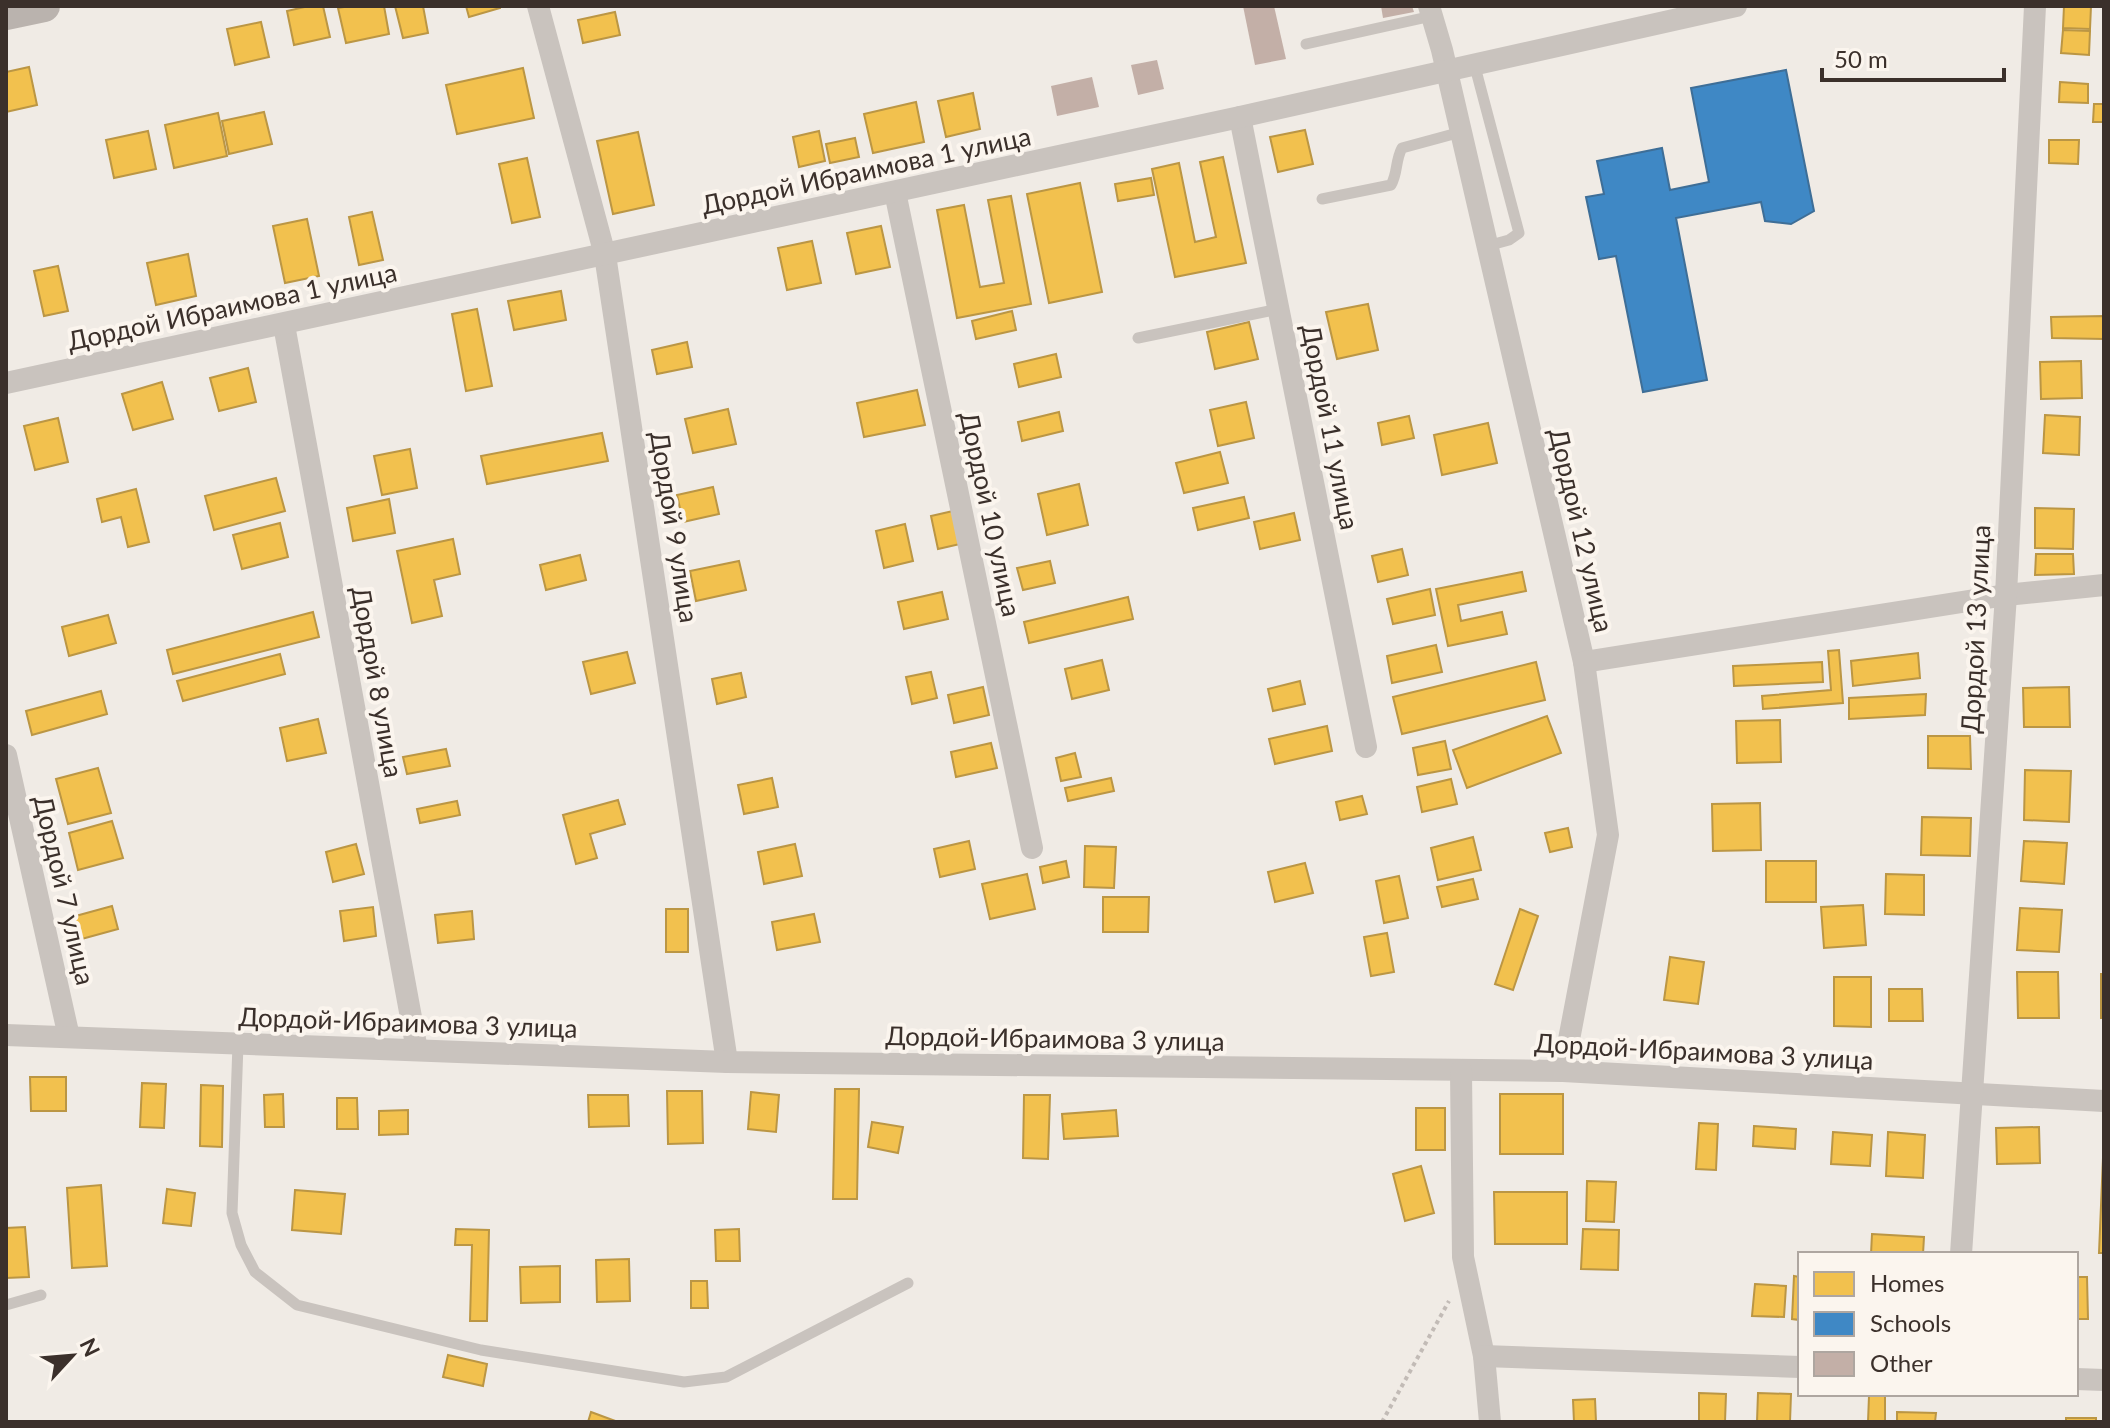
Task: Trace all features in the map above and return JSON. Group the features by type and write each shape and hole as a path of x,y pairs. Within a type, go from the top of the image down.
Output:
{"street":[{"name":"Дордой 9 улица","path":"538,6 605,255 727,1062"},
{"name":"Дордой Ибраимова 1 улица","path":"6,383 1240,117 1736,6"},
{"name":"Дордой 13 улица","path":"1961,1252 2006,595 2035,6"},
{"name":"Дордой 12 улица","path":"1430,11 1584,662 1608,835 1563,1071"},
{"name":"Дордой 11 улица","path":"1240,117 1366,747"},
{"name":"Дордой 10 улица","path":"895,192 1032,848"},
{"name":"Дордой 8 улица","path":"284,325 417,1050"},
{"path":"1584,662 2006,595 2104,585"},
{"name":"Дордой 7 улица","path":"6,755 69,1037"},
{"name":"Дордой-Ибраимова 3 улица","path":"6,1035 727,1062 1563,1071 2104,1101"},
{"path":"1461,1071 1463,1257 1484,1356 1490,1422"},
{"path":"1484,1356 1798,1367"},
{"path":"2078,1379 2104,1380"}],"lane":[{"path":"1306,44 1430,11"},
{"path":"1474,63 1519,233 1509,240 1487,246"},
{"path":"1322,199 1391,185 1397,175 1397,158 1402,148 1461,132"},
{"path":"1138,338 1279,309"},
{"path":"238,1044 232,1213 241,1245 255,1272 297,1305 481,1350 684,1382 726,1377 908,1283"},
{"path":"6,1305 41,1295"}],"path":[{"path":"1382,1422 1448,1304 1463,1257"}],"building: Homes":[{"path":"323,6 330,37 294,45 287,11"},
{"path":"384,6 389,34 346,43 338,8"},
{"path":"395,6 423,6 428,33 403,38"},
{"path":"466,6 500,6 500,8 469,17"},
{"path":"2064,6 2091,6 2090,29 2063,28"},
{"path":"615,12 620,35 583,43 578,20"},
{"path":"261,22 269,57 235,65 227,29"},
{"path":"2063,30 2090,31 2089,55 2061,53"},
{"path":"29,67 37,105 6,112 6,72"},
{"path":"523,68 534,118 457,134 446,85"},
{"path":"2060,82 2088,84 2088,103 2059,102"},
{"path":"973,93 980,129 946,137 938,101"},
{"path":"916,102 924,142 873,153 864,114"},
{"path":"2094,104 2104,104 2104,122 2093,122"},
{"path":"264,112 272,144 229,154 222,121"},
{"path":"218,113 227,156 174,168 165,125"},
{"path":"1305,130 1313,164 1278,172 1270,137"},
{"path":"148,131 156,169 114,178 106,140"},
{"path":"819,131 825,161 799,167 793,137"},
{"path":"638,132 654,205 613,214 597,141"},
{"path":"855,138 859,157 830,163 826,144"},
{"path":"2049,140 2079,140 2078,164 2049,163"},
{"path":"1223,157 1246,263 1175,277 1152,169 1179,163 1195,242 1216,237 1200,162"},
{"path":"527,158 540,217 512,223 499,164"},
{"path":"1151,178 1154,195 1118,201 1115,184"},
{"path":"1080,183 1102,292 1049,303 1027,194"},
{"path":"1011,196 1031,304 957,318 937,210 964,205 980,287 1004,283 988,200"},
{"path":"372,212 383,260 359,265 349,217"},
{"path":"307,219 319,276 285,283 273,226"},
{"path":"881,226 890,267 856,274 847,233"},
{"path":"812,241 821,283 787,290 778,248"},
{"path":"188,254 196,296 156,305 147,263"},
{"path":"58,266 68,311 44,316 34,271"},
{"path":"561,291 566,320 514,330 508,301"},
{"path":"1368,304 1378,350 1337,359 1326,312"},
{"path":"477,309 492,386 466,391 452,314"},
{"path":"1012,311 1016,330 976,339 972,321"},
{"path":"2104,316 2104,339 2052,338 2051,317"},
{"path":"1249,322 1258,359 1215,369 1207,332"},
{"path":"687,342 692,367 657,374 652,350"},
{"path":"1056,354 1061,377 1019,387 1014,364"},
{"path":"2081,361 2082,398 2041,399 2040,362"},
{"path":"248,368 256,402 219,411 210,378"},
{"path":"162,382 173,419 133,430 122,394"},
{"path":"917,390 925,425 864,437 857,403"},
{"path":"1246,402 1254,438 1218,446 1210,410"},
{"path":"728,409 736,444 693,453 685,419"},
{"path":"1059,412 1063,431 1022,441 1018,422"},
{"path":"2045,415 2080,417 2079,455 2043,453"},
{"path":"1409,416 1414,438 1382,445 1378,423"},
{"path":"58,418 68,462 35,470 24,426"},
{"path":"1488,423 1497,463 1442,475 1434,435"},
{"path":"602,433 608,461 487,484 481,456"},
{"path":"410,449 417,488 382,495 374,456"},
{"path":"1220,452 1228,483 1184,493 1176,463"},
{"path":"276,478 285,511 214,530 205,496"},
{"path":"1079,484 1088,525 1047,535 1038,494"},
{"path":"713,487 719,514 683,522 677,495"},
{"path":"136,489 149,542 128,547 121,517 102,522 97,499"},
{"path":"1244,497 1249,518 1198,530 1193,508"},
{"path":"389,499 395,533 353,541 347,508"},
{"path":"2035,508 2074,509 2073,549 2035,548"},
{"path":"953,511 960,544 938,549 931,516"},
{"path":"1294,513 1300,540 1260,549 1254,522"},
{"path":"280,523 288,557 242,569 233,535"},
{"path":"905,524 913,561 884,568 876,531"},
{"path":"453,539 460,574 434,580 442,616 412,623 397,551"},
{"path":"1402,549 1408,575 1378,582 1372,556"},
{"path":"2036,554 2073,554 2074,574 2035,575"},
{"path":"580,555 586,580 546,590 540,565"},
{"path":"739,561 746,590 696,601 690,571"},
{"path":"1050,561 1055,583 1023,590 1017,568"},
{"path":"1522,572 1526,591 1458,605 1461,621 1502,612 1507,634 1448,646 1436,589"},
{"path":"1430,589 1435,615 1393,624 1387,599"},
{"path":"942,592 948,619 904,629 898,602"},
{"path":"1128,597 1133,619 1029,643 1024,622"},
{"path":"313,612 319,637 173,674 167,650"},
{"path":"108,615 116,643 69,656 62,627"},
{"path":"1436,645 1442,672 1392,683 1387,656"},
{"path":"1839,650 1843,703 1763,709 1762,696 1831,690 1828,651"},
{"path":"627,652 635,683 591,694 583,662"},
{"path":"1918,653 1920,678 1853,686 1851,661"},
{"path":"280,654 285,674 183,701 177,681"},
{"path":"1102,660 1109,690 1072,699 1065,669"},
{"path":"1536,662 1545,700 1402,734 1393,697"},
{"path":"1822,662 1823,682 1734,686 1733,666"},
{"path":"931,672 937,698 912,704 906,677"},
{"path":"741,673 746,697 717,704 712,679"},
{"path":"1300,681 1305,704 1273,711 1268,689"},
{"path":"983,687 989,715 954,723 948,695"},
{"path":"2069,687 2070,727 2024,727 2023,688"},
{"path":"101,691 107,714 32,735 26,711"},
{"path":"1926,694 1925,715 1849,719 1849,698"},
{"path":"1547,716 1561,753 1467,788 1453,750"},
{"path":"318,719 326,753 287,761 280,728"},
{"path":"1780,720 1781,762 1737,763 1736,721"},
{"path":"1327,726 1332,751 1275,764 1269,739"},
{"path":"1928,736 1970,736 1971,769 1928,768"},
{"path":"1445,741 1451,769 1418,775 1413,748"},
{"path":"991,743 997,768 956,777 951,752"},
{"path":"446,749 450,766 407,774 403,757"},
{"path":"1075,753 1081,777 1061,781 1056,758"},
{"path":"98,768 111,813 68,824 56,779"},
{"path":"2025,770 2071,771 2069,822 2024,820"},
{"path":"772,778 778,807 744,814 738,785"},
{"path":"1111,778 1114,791 1068,801 1065,788"},
{"path":"1451,779 1457,804 1422,812 1417,787"},
{"path":"1362,796 1367,814 1340,820 1336,802"},
{"path":"618,800 625,824 590,834 597,858 576,864 563,815"},
{"path":"457,801 460,815 420,823 417,809"},
{"path":"1760,803 1761,850 1713,851 1712,804"},
{"path":"1922,817 1971,818 1970,856 1921,855"},
{"path":"112,821 123,858 78,870 69,833"},
{"path":"1568,828 1572,847 1550,852 1545,833"},
{"path":"1473,837 1481,870 1438,880 1431,848"},
{"path":"969,841 975,869 940,877 934,849"},
{"path":"2024,841 2067,843 2064,884 2021,881"},
{"path":"356,844 364,874 333,882 326,852"},
{"path":"795,844 802,876 764,884 758,852"},
{"path":"1085,846 1116,847 1114,888 1084,887"},
{"path":"1066,861 1069,877 1043,883 1040,867"},
{"path":"1766,861 1816,861 1816,902 1766,902"},
{"path":"1305,863 1313,893 1275,902 1268,872"},
{"path":"1027,874 1035,909 990,919 982,884"},
{"path":"1886,874 1924,875 1924,915 1885,914"},
{"path":"1399,876 1408,918 1384,923 1376,881"},
{"path":"1473,879 1478,899 1442,907 1437,887"},
{"path":"1103,897 1149,897 1148,932 1103,932"},
{"path":"1863,905 1866,945 1824,948 1821,907"},
{"path":"112,906 118,929 78,940 72,917"},
{"path":"373,907 376,936 344,941 340,911"},
{"path":"2020,908 2062,910 2059,952 2017,950"},
{"path":"666,909 688,909 688,952 666,952"},
{"path":"1520,909 1538,916 1513,990 1495,984"},
{"path":"472,911 474,939 438,943 435,915"},
{"path":"814,914 820,942 777,950 772,922"},
{"path":"1387,933 1394,972 1371,976 1364,937"},
{"path":"1670,957 1704,962 1698,1004 1664,1000"},
{"path":"2017,972 2058,972 2059,1018 2018,1018"},
{"path":"2101,974 2104,974 2104,1018 2101,1018"},
{"path":"1834,977 1871,977 1871,1027 1834,1026"},
{"path":"1889,989 1922,989 1923,1021 1889,1021"},
{"path":"30,1077 66,1077 66,1111 31,1111"},
{"path":"142,1083 166,1084 164,1128 140,1127"},
{"path":"201,1085 223,1086 222,1147 200,1146"},
{"path":"835,1089 859,1089 857,1199 833,1199"},
{"path":"667,1091 702,1091 703,1143 668,1144"},
{"path":"751,1092 779,1095 776,1132 748,1129"},
{"path":"283,1094 284,1127 265,1127 264,1095"},
{"path":"1500,1094 1563,1094 1563,1154 1500,1154"},
{"path":"588,1095 628,1095 629,1126 589,1127"},
{"path":"1024,1095 1050,1095 1048,1159 1023,1158"},
{"path":"337,1098 357,1098 358,1129 337,1129"},
{"path":"1416,1108 1445,1108 1445,1150 1416,1150"},
{"path":"408,1110 408,1134 379,1135 379,1111"},
{"path":"1116,1110 1118,1136 1064,1139 1062,1114"},
{"path":"872,1122 903,1127 898,1153 868,1147"},
{"path":"1699,1123 1718,1124 1716,1170 1696,1169"},
{"path":"1754,1126 1796,1129 1795,1149 1753,1146"},
{"path":"2039,1127 2040,1163 1997,1164 1996,1128"},
{"path":"1833,1132 1872,1135 1870,1166 1831,1164"},
{"path":"1888,1132 1925,1135 1923,1178 1886,1176"},
{"path":"2103,1158 2104,1253 2099,1253"},
{"path":"1421,1166 1434,1213 1405,1221 1393,1174"},
{"path":"1587,1181 1616,1182 1614,1222 1586,1221"},
{"path":"101,1185 107,1266 72,1268 67,1188"},
{"path":"167,1189 195,1193 191,1226 163,1223"},
{"path":"295,1190 345,1194 341,1234 292,1230"},
{"path":"1494,1192 1567,1192 1567,1244 1495,1244"},
{"path":"25,1227 29,1277 6,1278 6,1228"},
{"path":"456,1229 489,1230 487,1321 470,1321 472,1245 455,1245"},
{"path":"739,1229 740,1261 716,1261 715,1230"},
{"path":"1583,1229 1619,1230 1618,1270 1581,1269"},
{"path":"1872,1234 1924,1237 1923,1252 1871,1252"},
{"path":"629,1259 630,1301 597,1302 596,1260"},
{"path":"560,1266 560,1302 521,1303 520,1267"},
{"path":"1794,1276 1798,1277 1798,1320 1792,1319"},
{"path":"2078,1277 2087,1277 2088,1319 2078,1319"},
{"path":"691,1281 707,1281 708,1308 691,1308"},
{"path":"1755,1284 1786,1286 1784,1317 1752,1316"},
{"path":"448,1355 487,1364 483,1386 443,1377"},
{"path":"1699,1393 1726,1394 1725,1422 1699,1422"},
{"path":"1758,1393 1791,1394 1790,1422 1757,1422"},
{"path":"1869,1396 1885,1396 1885,1422 1868,1422"},
{"path":"1595,1399 1596,1422 1574,1422 1573,1400"},
{"path":"591,1412 618,1422 588,1422"},
{"path":"1897,1412 1936,1413 1935,1422 1897,1422"},
{"path":"2066,1418 2096,1418 2096,1422 2066,1422"}],"building: Schools":[{"path":"1786,70 1814,211 1791,224 1765,221 1761,202 1676,218 1707,380 1643,392 1616,256 1599,259 1586,197 1604,194 1597,161 1662,148 1670,190 1709,182 1691,88"}],"building: Other":[{"path":"1243,6 1274,6 1286,59 1255,65"},
{"path":"1381,6 1412,6 1414,12 1383,18"},
{"path":"1157,60 1164,89 1138,95 1131,65"},
{"path":"1092,77 1099,107 1057,116 1051,86"}]}
